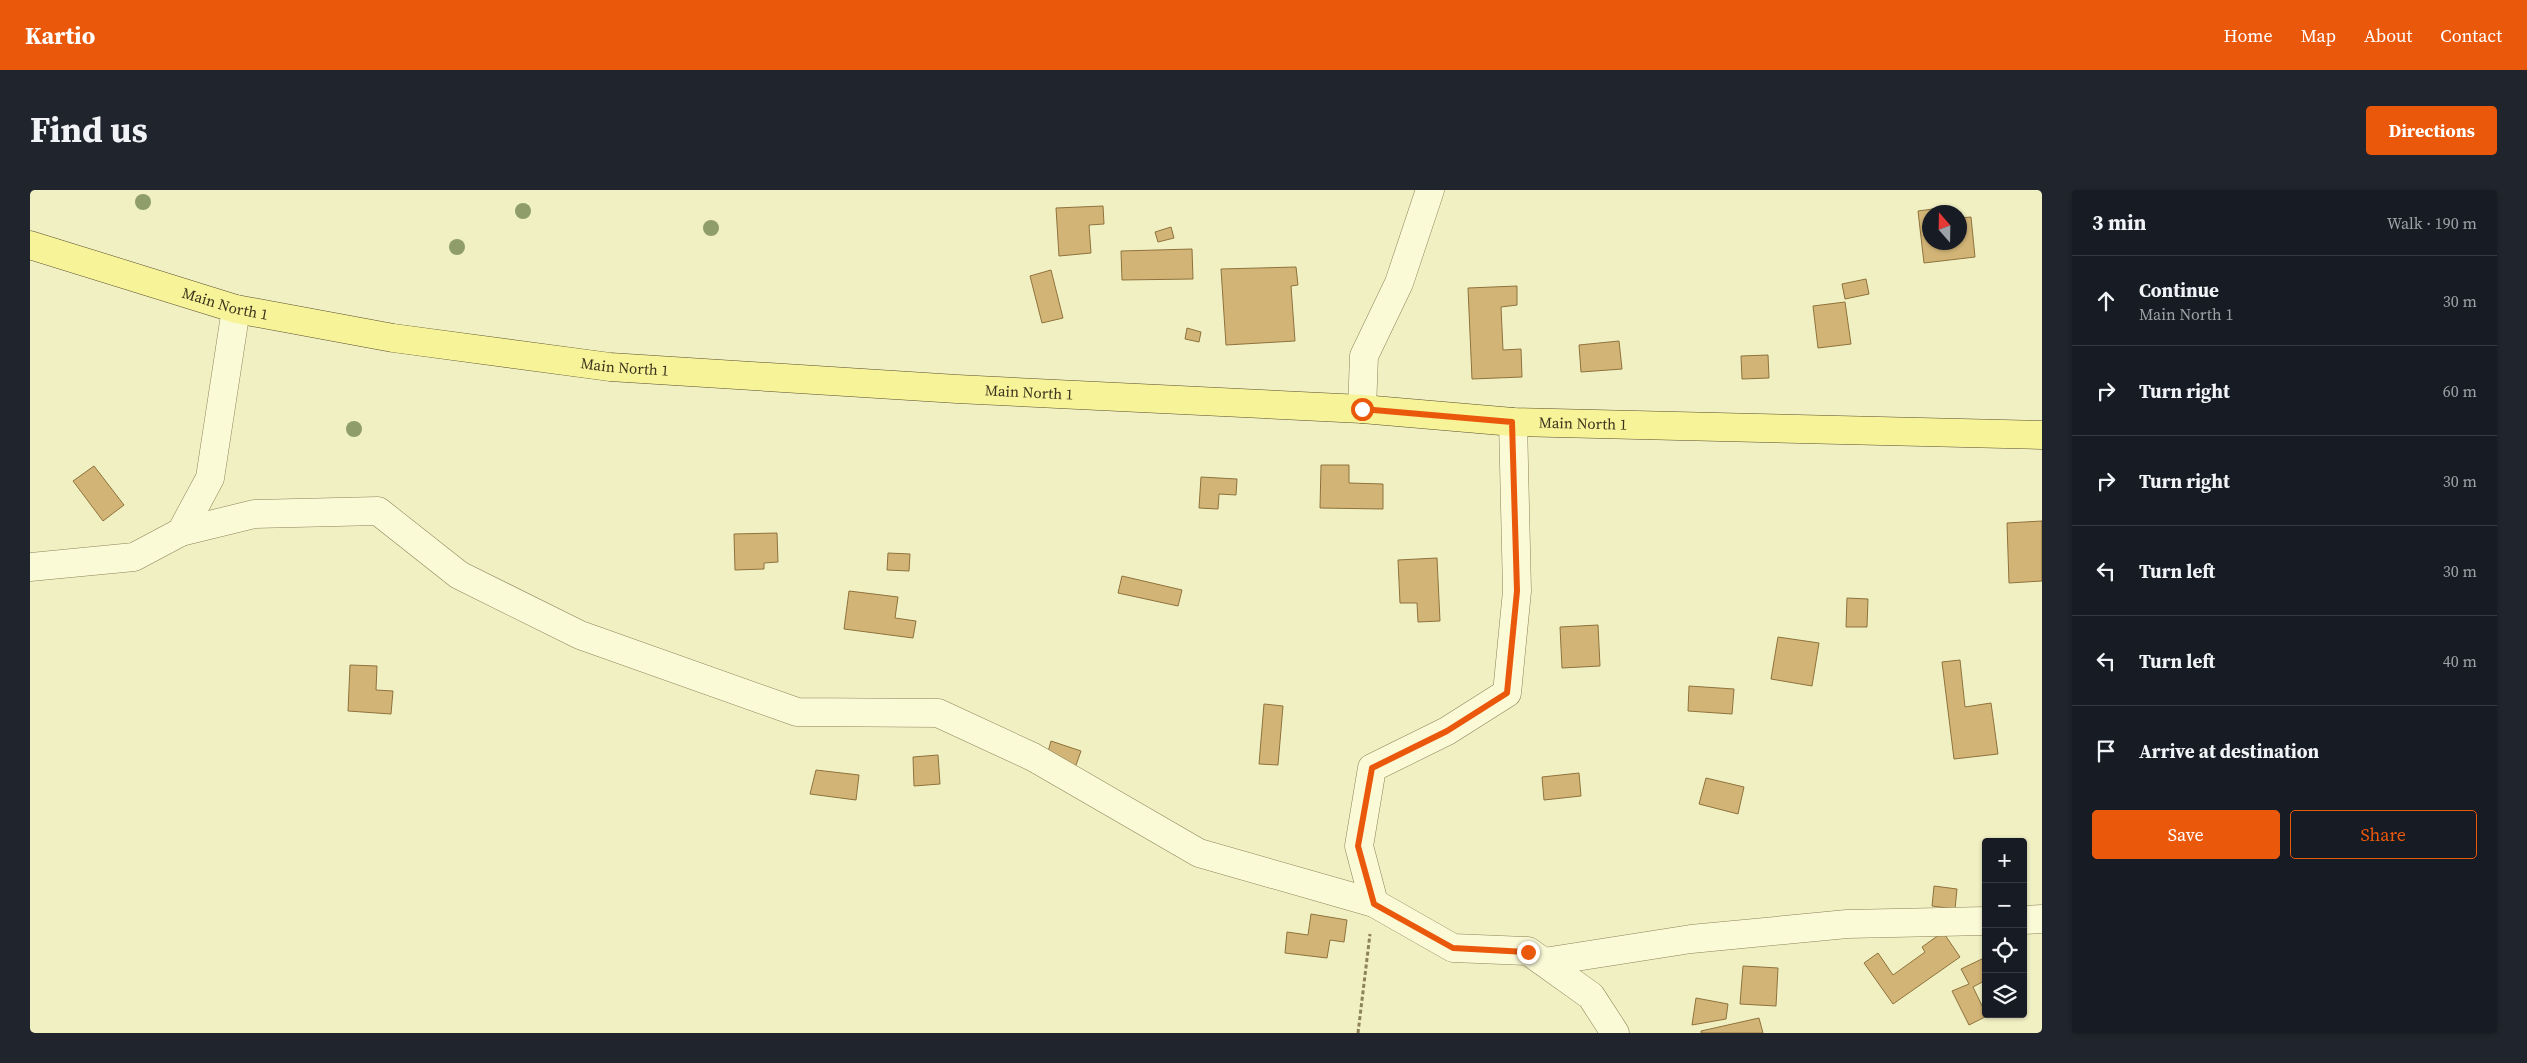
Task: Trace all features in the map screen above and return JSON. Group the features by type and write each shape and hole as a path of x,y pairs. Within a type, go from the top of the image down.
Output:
{"main road":[{"name":"Main North 1","path":"30,245 236,309 393,338 610,367 957,389 1362,409 1512,422 2042,435"}],"street":[{"path":"1362,409 1364,356 1399,283 1430,190"},
{"path":"181,532 210,478 236,309"},
{"path":"1374,904 1358,846 1372,768 1447,731 1507,693 1517,591 1512,422"},
{"path":"30,567 134,557 181,532 254,514 378,511 459,575 580,635 797,712 938,713 1033,757 1199,853 1374,904 1453,948 1528,952 1591,996 1615,1033"},
{"path":"2027,920 2042,919"},
{"path":"1544,962 1691,939 1847,924 1982,921"}],"path":[{"path":"1358,1033 1374,904"}],"building":[{"path":"1103,206 1104,224 1089,225 1091,253 1059,256 1056,208"},
{"path":"1922,210 1922,246 1918,211"},
{"path":"1967,217 1971,217 1975,257 1924,263 1922,250 1967,250"},
{"path":"1171,227 1174,238 1158,242 1155,232"},
{"path":"1192,249 1193,279 1122,280 1121,251"},
{"path":"1296,267 1298,285 1291,286 1295,341 1226,345 1221,269"},
{"path":"1051,270 1063,318 1042,323 1030,276"},
{"path":"1866,279 1869,294 1845,299 1842,284"},
{"path":"1517,286 1517,305 1501,307 1503,350 1521,349 1522,377 1472,379 1468,288"},
{"path":"1845,302 1851,344 1818,348 1813,306"},
{"path":"1187,328 1201,332 1199,342 1185,339"},
{"path":"1619,341 1622,369 1581,372 1579,345"},
{"path":"1768,355 1769,378 1742,379 1741,356"},
{"path":"1321,465 1349,465 1349,483 1383,484 1383,509 1320,508"},
{"path":"94,466 124,505 103,521 73,481"},
{"path":"1201,477 1237,479 1236,495 1219,494 1218,509 1199,508"},
{"path":"2042,521 2042,581 2009,583 2007,523"},
{"path":"777,533 778,562 764,563 764,569 735,570 734,534"},
{"path":"888,553 910,554 909,571 887,570"},
{"path":"1437,558 1440,621 1418,622 1417,603 1400,603 1398,560"},
{"path":"1122,576 1182,590 1178,606 1118,593"},
{"path":"849,591 898,597 895,618 916,621 913,638 844,629"},
{"path":"1847,598 1868,599 1867,627 1846,627"},
{"path":"1598,625 1600,666 1562,668 1560,627"},
{"path":"1778,637 1819,643 1812,686 1771,679"},
{"path":"1960,660 1965,707 1991,703 1998,754 1954,759 1942,662"},
{"path":"350,665 377,666 376,690 393,691 391,714 348,711"},
{"path":"1689,686 1734,689 1732,714 1688,711"},
{"path":"1264,704 1283,706 1278,765 1259,764"},
{"path":"1051,741 1081,751 1075,768 1046,759"},
{"path":"938,755 940,784 914,786 913,757"},
{"path":"816,770 859,775 856,800 810,794"},
{"path":"1579,773 1581,796 1544,800 1542,777"},
{"path":"1706,778 1744,787 1738,814 1699,804"},
{"path":"1934,886 1957,889 1955,909 1932,906"},
{"path":"1311,914 1347,920 1344,942 1330,940 1327,958 1285,953 1287,932 1308,935"},
{"path":"1943,932 1960,957 1893,1004 1864,963 1878,953 1893,975 1925,952 1922,947"},
{"path":"1982,959 1982,982 1973,987 1982,1006 1983,1018 1969,1025 1952,991 1969,984 1961,969"},
{"path":"1743,966 1778,968 1776,1006 1740,1004"},
{"path":"1696,998 1728,1004 1726,1019 1692,1025"},
{"path":"1759,1018 1763,1033 1701,1033 1701,1031"}],"route":[{"path":"1362,409 1512,422 1517,591 1507,693 1447,731 1372,768 1358,846 1374,904 1453,948 1528,952"}]}
